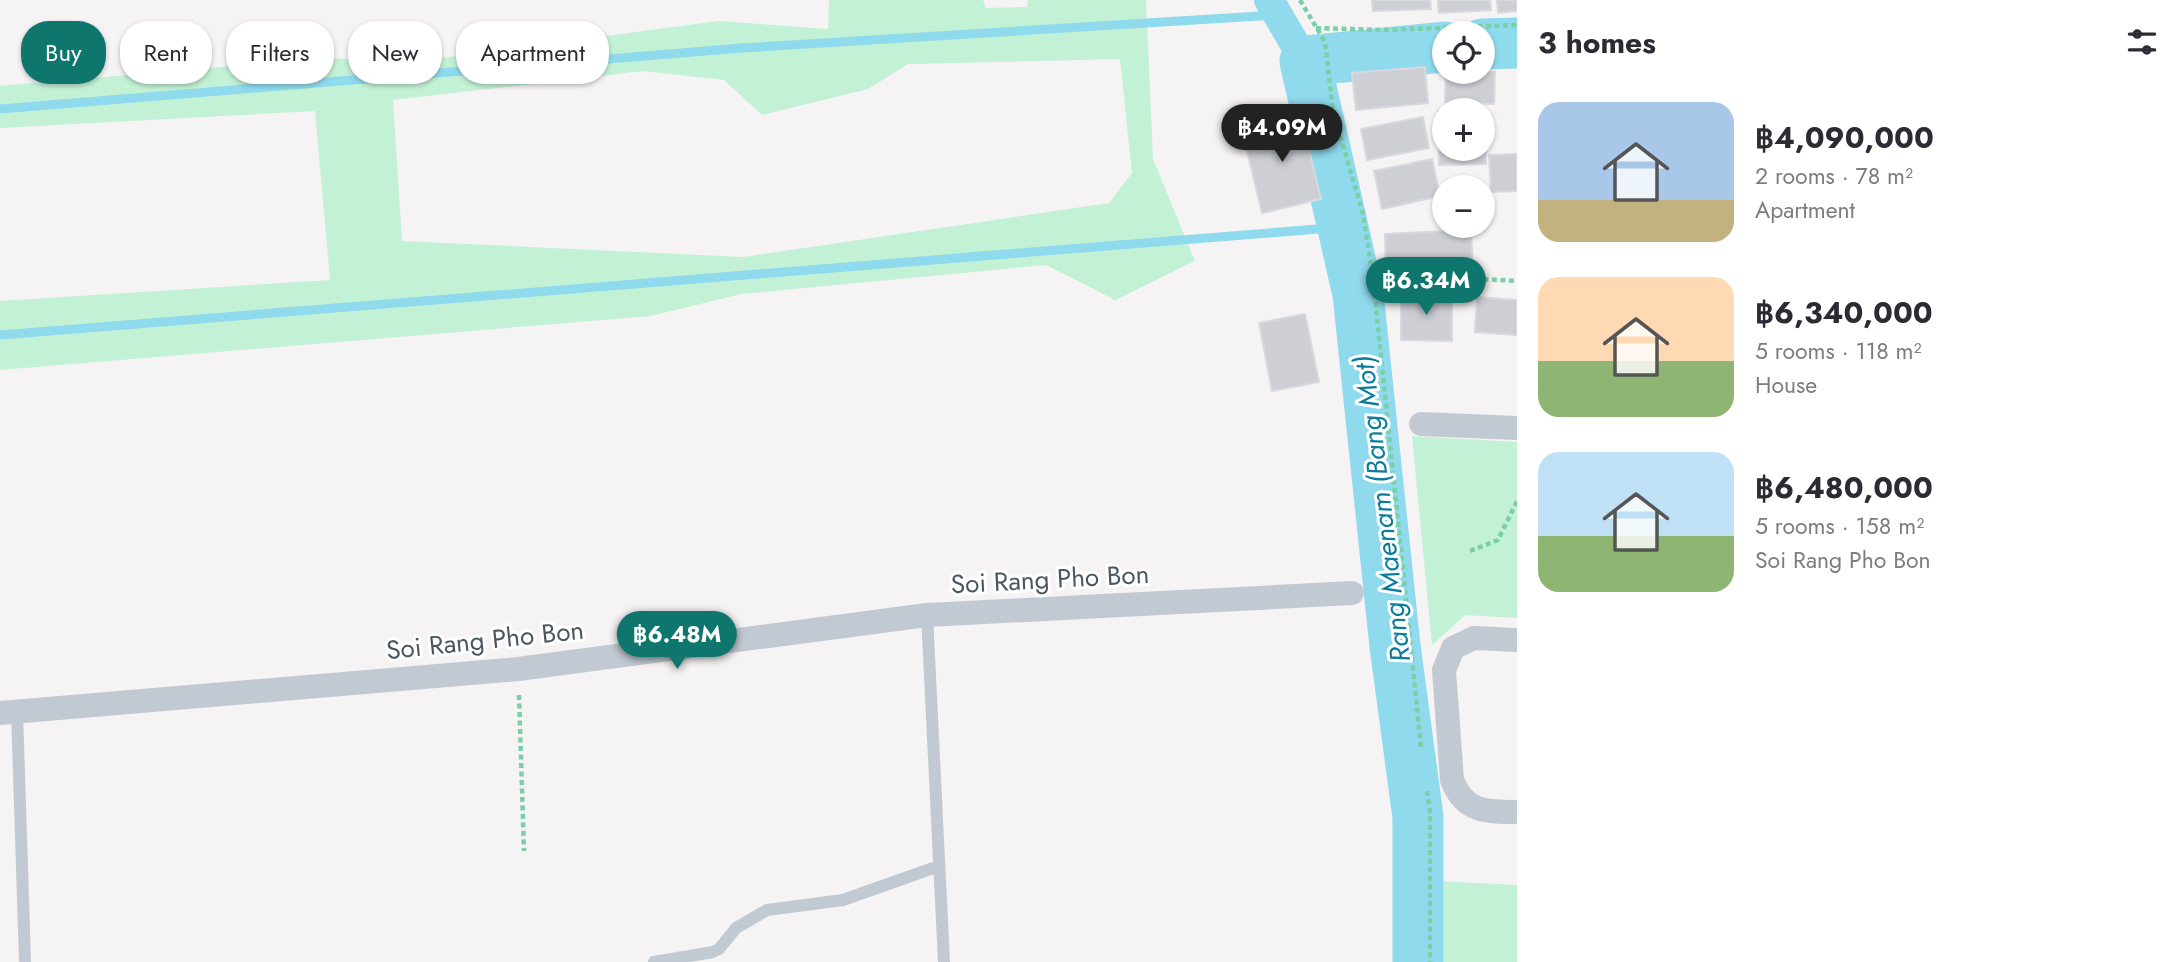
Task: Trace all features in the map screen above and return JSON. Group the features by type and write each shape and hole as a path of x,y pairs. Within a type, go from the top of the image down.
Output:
{"street":[{"path":"1421,424 1517,428"},
{"name":"Soi Rang Pho Bon","path":"8,712 518,669 928,615 1352,593"},
{"path":"1517,640 1474,638 1453,648 1444,670 1452,780 1456,790 1463,800 1479,810 1517,812"}],"lane":[{"path":"928,615 944,962"},
{"path":"8,712 26,961"},
{"path":"654,962 713,952 719,949 736,928 767,910 843,900 939,866"}],"path":[{"path":"1300,0 1325,42 1333,111 1363,215 1373,277 1422,757"},
{"path":"1316,28 1384,30 1517,25"},
{"path":"1373,277 1517,281"},
{"path":"1470,551 1498,540 1517,501"},
{"path":"518,669 524,851"},
{"path":"1426,784 1430,811 1430,962"}],"green space":[{"path":"829,0 983,0 986,8 1027,7 1028,0 1146,0 1153,159 1195,261 1115,300 1046,265 741,294 651,316 0,370 0,301 330,280 315,111 0,128 0,86 106,84 106,77 120,76 120,84 212,84 212,68 226,66 226,84 334,84 334,58 348,59 348,84 442,84 442,58 456,56 456,84 531,84 393,100 402,241 743,257 1109,203 1132,173 1120,59 908,64 868,89 762,115 724,80 643,71 609,75 609,36 719,21 828,29"},
{"path":"1412,436 1517,442 1517,618 1465,615 1432,645"},
{"path":"1437,881 1517,885 1517,962 1436,962"}],"building":[{"path":"1372,0 1430,0 1431,9 1373,11"},
{"path":"1438,0 1490,0 1491,10 1439,13"},
{"path":"1497,0 1517,0 1517,11 1498,13"},
{"path":"1425,67 1428,103 1356,110 1352,73"},
{"path":"1446,84 1495,84 1494,98 1445,98"},
{"path":"1301,116 1321,199 1262,213 1242,130"},
{"path":"1423,117 1429,148 1367,160 1361,129"},
{"path":"1517,154 1517,191 1495,192 1495,175 1490,175 1489,161 1495,161 1495,155"},
{"path":"1432,159 1435,175 1432,175 1432,198 1382,209 1374,171"},
{"path":"1439,161 1486,161 1486,164 1439,165"},
{"path":"1432,232 1432,238 1471,238 1473,270 1386,274 1385,234"},
{"path":"1401,293 1452,294 1452,341 1401,340"},
{"path":"1477,297 1517,300 1517,335 1475,332"},
{"path":"1305,314 1319,382 1272,391 1259,323"}],"waterway":[{"path":"1269,0 1305,61"},
{"path":"0,109 742,48 1276,15"},
{"path":"1495,44 1517,43"},
{"name":"Rang Maenam (Bang Mot)","path":"1418,962 1418,817 1395,646 1358,294 1305,61 1432,48"},
{"path":"0,335 1343,227"}]}
